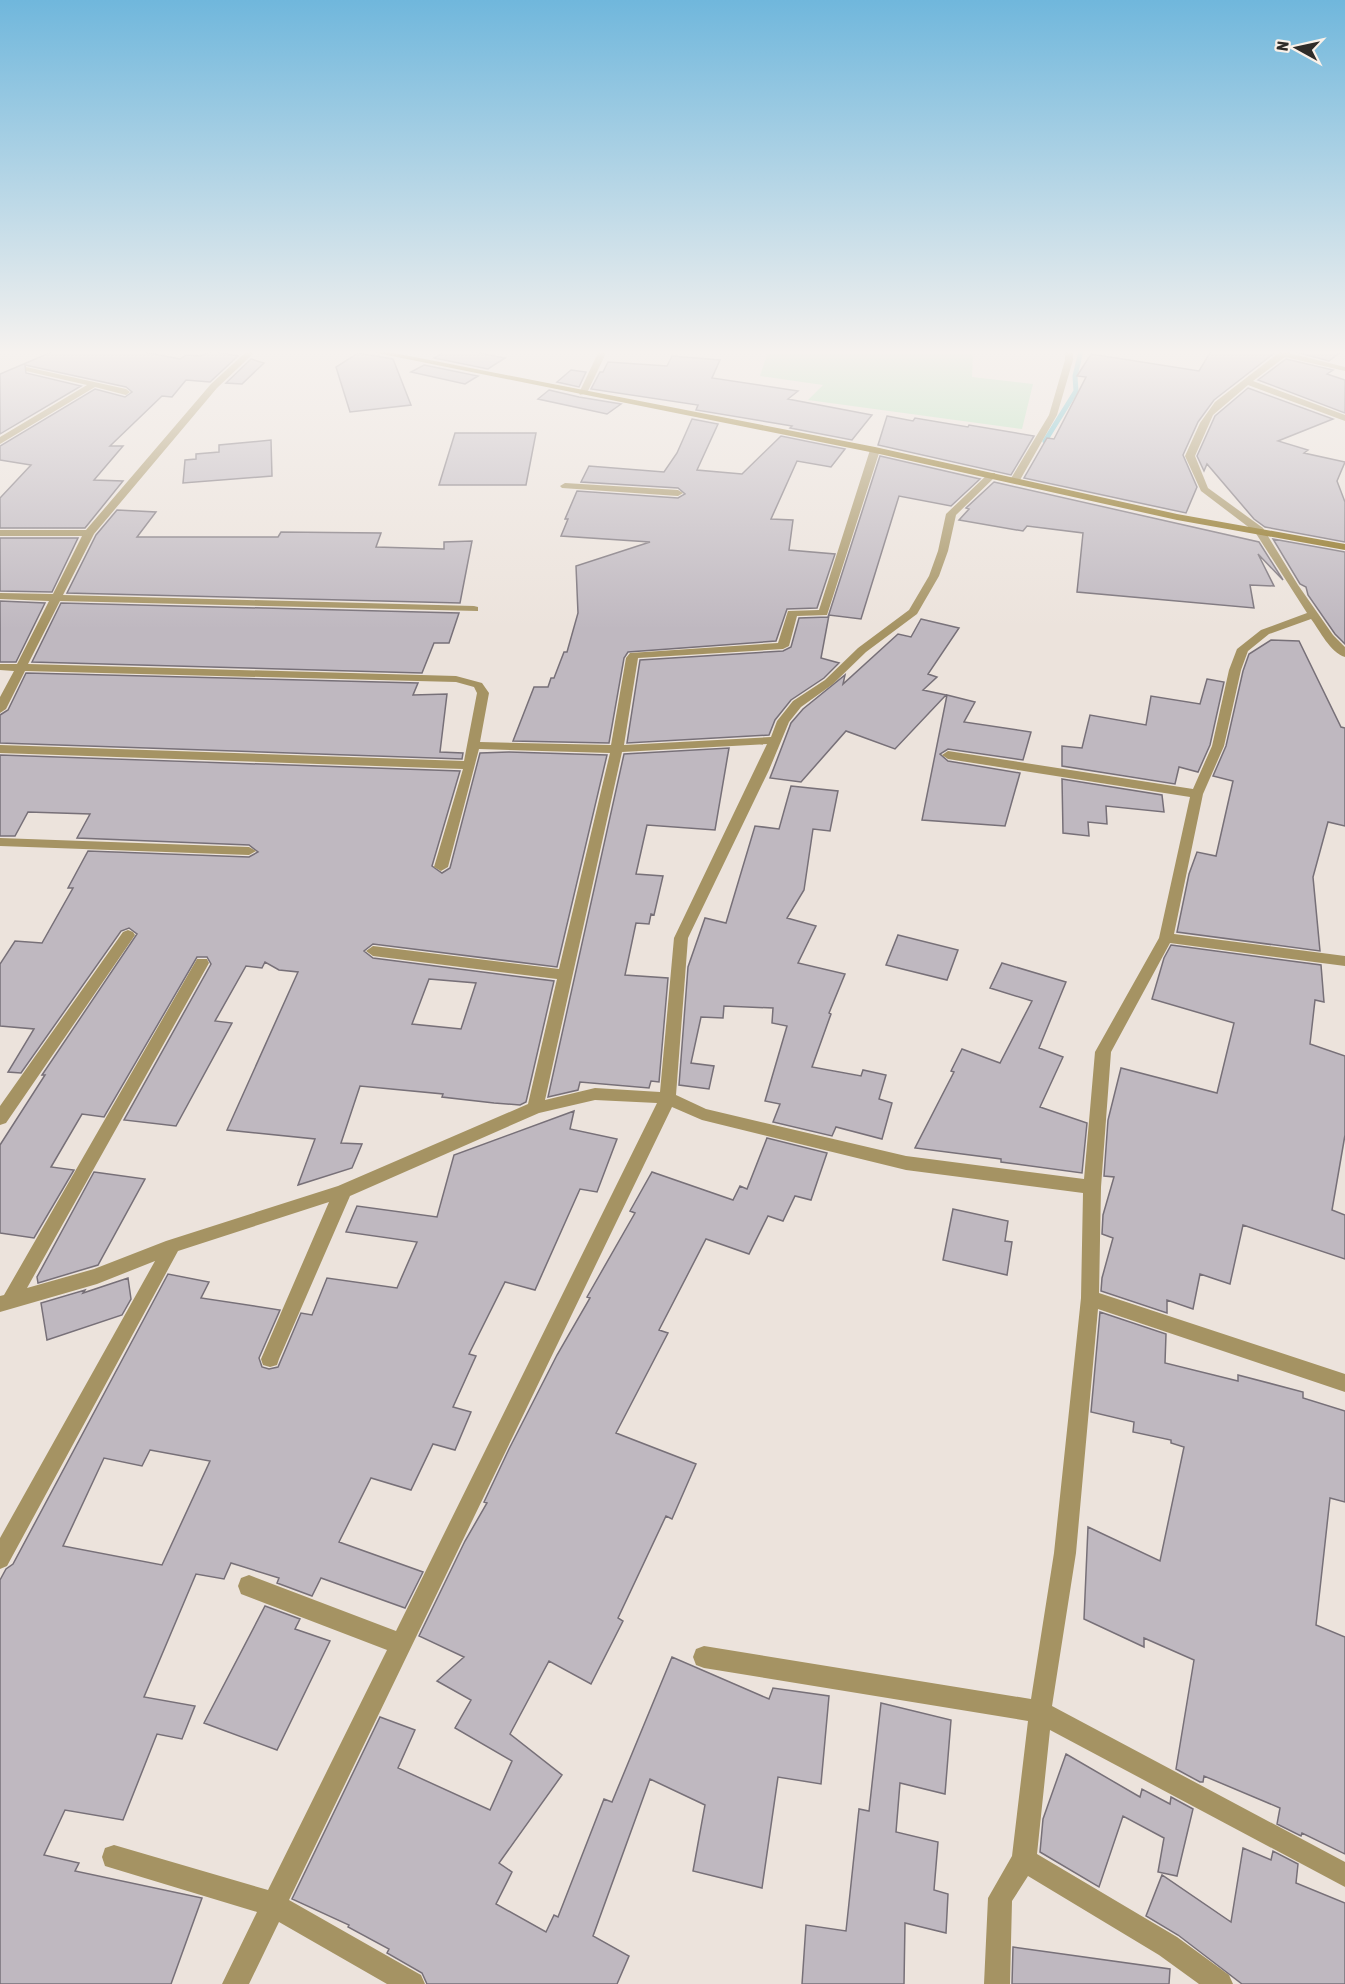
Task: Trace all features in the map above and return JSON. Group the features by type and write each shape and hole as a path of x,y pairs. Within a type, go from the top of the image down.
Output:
{"street":[{"path":"0,709 89,533 165,444"},
{"path":"842,444 1177,517 1345,547"},
{"path":"1015,480 1037,444"},
{"path":"1196,444 1190,456 1204,489 1259,530 1329,637 1345,654"},
{"path":"535,1108 617,749 634,655 783,646 792,613 823,613 875,450"},
{"path":"235,1984 272,1904 668,1098 681,938 763,770 783,720 797,704 830,682 862,650 912,612 934,576 943,551 951,514 992,475"},
{"path":"565,486 678,493"},
{"path":"0,532 89,533"},
{"path":"0,596 474,609"},
{"path":"997,1984 1000,1898 1024,1860 1040,1712 1065,1553 1090,1298 1092,1187 1103,1052 1166,938 1197,794 1218,746 1235,670 1244,649 1265,632 1314,614"},
{"path":"0,667 456,679 478,685 483,693 470,765 441,867"},
{"path":"473,746 617,749 774,740"},
{"path":"0,749 470,765"},
{"path":"948,755 1197,794"},
{"path":"0,842 249,851"},
{"path":"0,1119 128,935"},
{"path":"1166,938 1345,961"},
{"path":"373,951 567,975"},
{"path":"5,1303 202,963"},
{"path":"5,1303 97,1276 172,1246 343,1191 535,1108 595,1094 668,1098 702,1114 906,1163 1092,1187"},
{"path":"270,1359 343,1191"},
{"path":"0,1559 172,1246"},
{"path":"1090,1298 1345,1383"},
{"path":"249,1586 400,1644"},
{"path":"704,1657 1040,1712 1345,1875"},
{"path":"114,1857 272,1904 412,1984"},
{"path":"1024,1860 1168,1946 1220,1984"}],"building":[{"path":"4,444 113,444 110,446 123,446 94,480 123,481 85,528 0,528 0,498 31,465 0,460 0,446"},
{"path":"271,444 272,476 183,483 185,460 196,459 196,454 219,452 219,445"},
{"path":"452,444 534,444 526,485 439,485"},
{"path":"681,444 709,444 697,470 742,474 773,444 818,444 845,449 831,467 797,461 771,519 793,520 789,550 835,554 817,608 787,609 776,641 628,652 624,658 609,743 513,741 534,687 548,687 564,652 567,652 578,613 576,566 650,542 561,536 568,519 565,519 577,491 678,498 685,494 678,488 581,482 589,466 664,472"},
{"path":"878,444 1030,444 1011,475"},
{"path":"1044,444 1188,444 1183,455 1197,487 1186,513 1024,478"},
{"path":"1203,444 1287,444 1308,450 1304,453 1345,462 1337,481 1345,502 1345,542 1265,527 1254,519 1207,464 1204,471 1197,456"},
{"path":"880,456 980,479 951,506 899,496 861,619 829,615 821,658 839,663 824,678 791,700 775,720 769,735 627,743 640,660 783,651 791,647 799,618 828,617"},
{"path":"994,482 1259,542 1283,580 1258,554 1274,586 1250,585 1254,608 1077,592 1083,533 1027,526 1023,531 959,520 969,509 966,508"},
{"path":"117,510 156,512 137,537 278,537 281,532 381,533 376,547 444,549 444,542 472,541 460,603 67,593 96,535"},
{"path":"0,538 78,538 52,592 0,591"},
{"path":"1273,539 1345,552 1345,644 1335,634 1308,595 1306,587 1300,584"},
{"path":"0,601 45,603 16,662 0,662"},
{"path":"61,603 459,613 449,643 434,643 422,673 32,662"},
{"path":"921,619 959,628 928,674 937,677 923,690 946,695 895,749 846,731 801,782 770,778 791,723 803,709 845,675 843,684 898,634 911,637"},
{"path":"1271,640 1299,641 1341,727 1345,728 1345,826 1328,822 1313,877 1320,951 1177,932 1189,874 1197,852 1216,856 1233,781 1213,776 1226,746 1243,671 1249,654"},
{"path":"26,673 418,683 413,695 447,694 440,752 463,753 462,759 0,743 0,715 8,710"},
{"path":"1207,679 1224,682 1210,745 1198,772 1179,767 1175,784 1062,766 1062,746 1082,748 1090,715 1146,725 1151,696 1200,704"},
{"path":"947,695 975,702 964,722 1031,732 1023,760 948,749 940,754 948,761 1020,773 1005,826 922,820"},
{"path":"729,748 715,830 647,825 636,874 663,876 654,915 651,914 649,924 636,923 625,975 668,978 659,1082 651,1081 649,1088 580,1082 578,1090 548,1097 624,754"},
{"path":"480,753 607,755 557,967 373,944 364,951 373,958 554,981 526,1102 520,1105 494,1103 442,1097 443,1094 360,1086 341,1143 362,1144 352,1168 298,1185 315,1139 227,1130 298,972 279,970 265,962 262,968 246,966 215,1021 232,1023 176,1126 124,1120 211,964 207,957 197,957 104,1117 82,1114 51,1167 74,1170 34,1238 0,1233 0,1145 45,1075 42,1075 137,934 129,928 121,931 21,1073 8,1072 34,1029 0,1026 0,964 15,941 42,943 73,888 68,888 88,851 249,857 258,852 249,845 77,838 90,814 28,812 15,836 0,836 0,755 460,771 432,866 442,873 450,868","holes":["429,979 476,983 461,1029 412,1024"]},
{"path":"1062,779 1162,795 1164,812 1106,806 1107,824 1088,822 1089,836 1063,833"},
{"path":"791,786 838,791 830,831 813,829 804,890 787,918 816,926 798,963 845,974 829,1013 831,1014 812,1067 861,1076 863,1070 886,1075 879,1099 892,1103 882,1139 836,1127 832,1136 773,1122 780,1104 765,1101 787,1026 772,1023 773,1008 724,1006 723,1018 701,1017 691,1063 714,1066 709,1089 679,1085 688,967 705,918 726,923 755,826 779,829"},
{"path":"898,935 958,950 947,980 886,965"},
{"path":"1171,945 1321,965 1324,1002 1315,1000 1310,1044 1345,1056 1345,1135 1332,1210 1345,1215 1345,1259 1243,1225 1230,1284 1200,1274 1193,1309 1167,1300 1167,1313 1101,1291 1102,1278 1113,1238 1102,1234 1103,1215 1114,1177 1104,1176 1108,1120 1121,1068 1217,1093 1234,1023 1152,999 1164,958"},
{"path":"1002,963 1066,982 1039,1048 1063,1057 1040,1107 1087,1123 1082,1173 1001,1162 1001,1159 915,1148 954,1072 951,1071 962,1049 1000,1063 1032,1001 990,988"},
{"path":"574,1111 570,1129 617,1139 597,1192 580,1189 535,1290 505,1282 469,1354 476,1356 453,1407 471,1412 455,1450 433,1444 411,1490 371,1478 339,1542 423,1572 405,1608 321,1578 312,1596 277,1583 279,1578 231,1563 224,1579 196,1574 144,1697 195,1706 182,1739 157,1734 123,1820 65,1810 44,1855 79,1863 75,1871 202,1898 171,1984 0,1984 0,1580 6,1569 13,1564 168,1274 209,1282 201,1298 280,1310 259,1358 262,1367 269,1369 278,1367 301,1313 312,1315 327,1278 397,1288 417,1242 346,1232 357,1206 437,1217 454,1155","holes":["150,1450 210,1461 162,1565 63,1546 104,1458 142,1466"]},
{"path":"767,1138 827,1153 811,1200 795,1196 783,1221 768,1216 749,1254 706,1239 659,1330 668,1333 616,1433 696,1464 672,1519 666,1516 618,1618 623,1621 591,1684 549,1661 510,1734 562,1775 499,1863 512,1872 496,1904 546,1932 554,1915 558,1917 604,1799 612,1802 672,1657 769,1699 773,1688 829,1696 821,1784 778,1777 762,1888 693,1871 705,1805 650,1779 593,1936 629,1956 617,1984 427,1984 422,1973 387,1953 389,1949 348,1927 349,1925 292,1899 380,1717 415,1730 398,1768 490,1810 512,1761 455,1728 471,1700 437,1681 464,1657 419,1636 465,1541 487,1503 484,1502 509,1449 557,1355 590,1298 587,1297 635,1213 630,1211 652,1172 733,1200 740,1186 747,1189"},
{"path":"94,1172 145,1179 98,1265 38,1283 37,1277"},
{"path":"953,1209 1008,1221 1005,1241 1012,1242 1007,1275 943,1260"},
{"path":"128,1278 131,1299 122,1315 47,1340 41,1303 85,1290 83,1293"},
{"path":"1100,1312 1166,1334 1165,1363 1238,1381 1238,1375 1303,1392 1303,1398 1345,1411 1345,1502 1330,1498 1316,1625 1345,1637 1345,1854 1302,1833 1301,1836 1277,1824 1280,1808 1204,1776 1203,1782 1200,1782 1176,1769 1194,1660 1144,1638 1144,1647 1084,1619 1088,1527 1160,1561 1184,1447 1171,1443 1171,1440 1133,1432 1134,1422 1091,1412"},
{"path":"265,1606 300,1619 295,1629 330,1641 277,1750 204,1723"},
{"path":"881,1703 951,1720 945,1794 900,1783 896,1832 938,1842 934,1890 948,1894 946,1933 905,1923 904,1984 802,1984 806,1925 846,1931 859,1809 869,1811"},
{"path":"1066,1754 1140,1797 1142,1789 1170,1804 1171,1797 1193,1809 1177,1876 1158,1872 1164,1838 1123,1816 1099,1887 1040,1852 1043,1819"},
{"path":"1243,1848 1271,1860 1273,1851 1298,1864 1296,1883 1345,1903 1345,1984 1242,1984 1178,1935 1146,1916 1162,1875 1231,1922"},
{"path":"1013,1947 1170,1969 1169,1984 1012,1984"}]}
